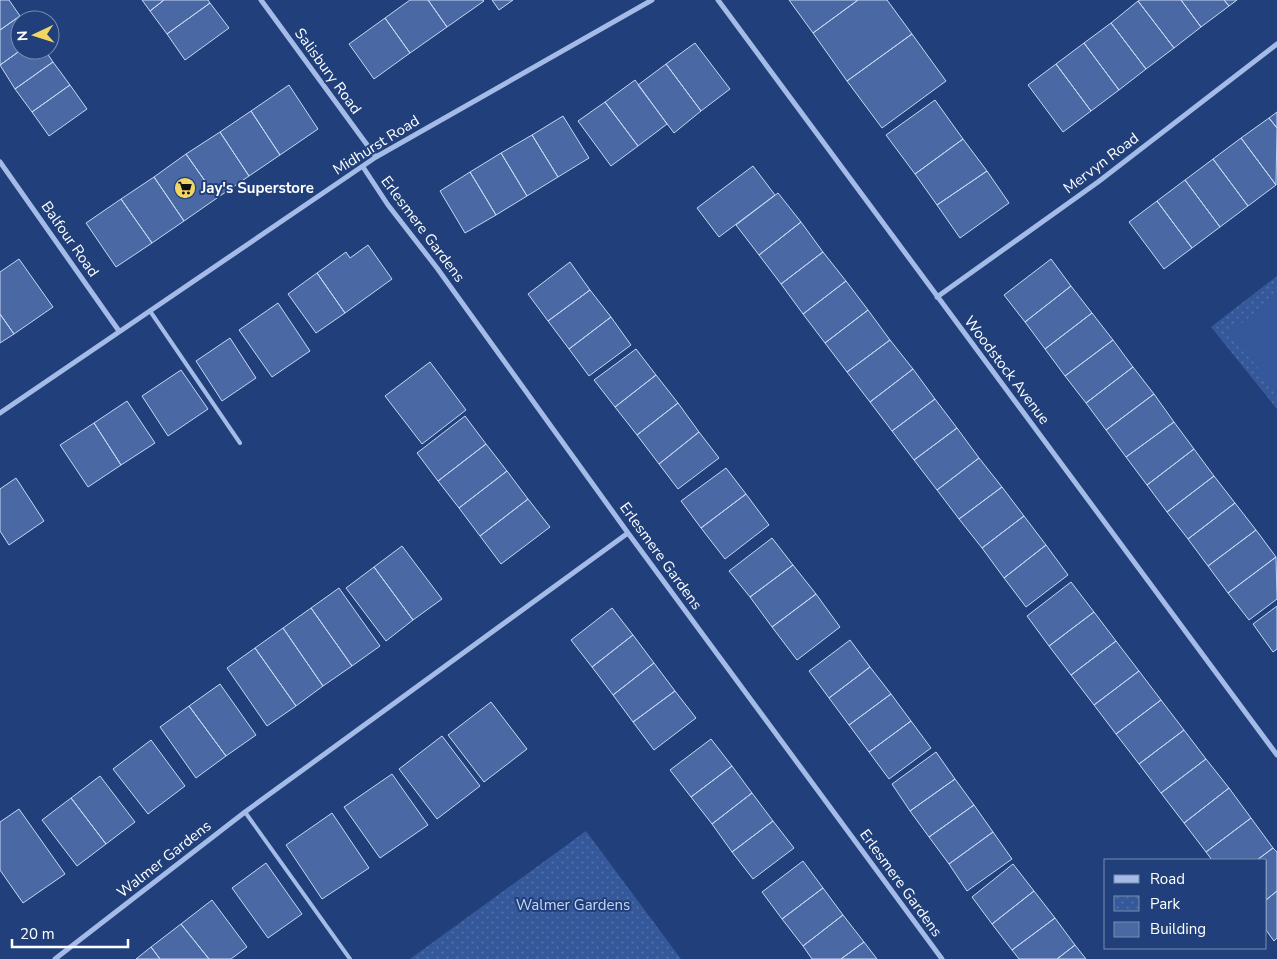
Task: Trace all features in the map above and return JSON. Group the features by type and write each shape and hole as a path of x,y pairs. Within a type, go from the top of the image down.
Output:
{"street":[{"name":"Salisbury Road","path":"262,0 376,157"},
{"name":"Midhurst Road","path":"0,414 149,310 376,157 652,0"},
{"name":"Woodstock Avenue","path":"718,0 1277,755"},
{"name":"Mervyn Road","path":"937,297 1098,182 1277,44"},
{"name":"Balfour Road","path":"0,162 119,331"},
{"name":"Erlesmere Gardens","path":"363,167 388,205 438,268 628,533 942,959"},
{"name":"Walmer Gardens","path":"55,959 245,812 628,533"}],"lane":[{"path":"149,310 240,443"},
{"path":"245,812 350,959"}],"green space":[{"path":"1277,276 1277,409 1211,327"},
{"path":"1277,296 1277,393 1230,332"},
{"name":"Walmer Gardens","path":"586,831 681,959 410,959"}],"building":[{"path":"0,0 9,0 16,10 10,10 10,23 0,30"},
{"path":"142,0 164,0 150,11"},
{"path":"164,0 208,0 210,3 167,34 150,11"},
{"path":"410,0 428,0 447,27 410,53 385,18"},
{"path":"428,0 483,0 484,1 447,27"},
{"path":"492,0 513,0 499,10"},
{"path":"789,0 858,0 813,33"},
{"path":"858,0 887,0 912,34 847,81 813,33"},
{"path":"1181,0 1201,27 1174,48 1138,1"},
{"path":"1181,0 1224,0 1229,6 1201,27"},
{"path":"1224,0 1237,0 1229,6"},
{"path":"1138,1 1174,48 1146,69 1111,23"},
{"path":"210,3 229,28 185,60 167,34"},
{"path":"385,18 410,53 374,79 349,44"},
{"path":"10,23 10,58 0,65 0,30"},
{"path":"1111,23 1146,69 1119,90 1084,43"},
{"path":"912,34 946,81 882,128 847,81"},
{"path":"695,43 730,89 701,111 666,64"},
{"path":"1084,43 1119,90 1091,111 1056,64"},
{"path":"10,58 10,60 52,60 53,62 15,89 0,65"},
{"path":"53,62 70,85 32,112 15,89"},
{"path":"666,64 701,111 674,133 638,85"},
{"path":"1056,64 1091,111 1063,132 1028,85"},
{"path":"635,80 667,124 638,146 605,102"},
{"path":"70,85 87,109 49,136 32,112"},
{"path":"289,85 318,129 280,155 251,111"},
{"path":"935,100 963,139 915,174 886,135"},
{"path":"605,102 638,146 611,166 578,121"},
{"path":"251,111 280,155 249,176 220,132"},
{"path":"1277,112 1277,128 1269,118"},
{"path":"563,116 589,158 558,177 532,135"},
{"path":"1269,118 1277,128 1276,185 1241,138"},
{"path":"220,132 249,176 217,198 186,154"},
{"path":"532,135 558,177 527,196 501,153"},
{"path":"1241,138 1276,185 1248,206 1213,159"},
{"path":"963,139 987,171 937,205 915,174"},
{"path":"501,153 527,196 496,215 470,172"},
{"name":"Jay's Superstore","path":"186,154 217,198 184,221 154,177"},
{"path":"1213,159 1248,206 1220,227 1185,180"},
{"path":"753,166 775,195 719,237 697,208"},
{"path":"987,171 1009,203 960,238 937,205"},
{"path":"470,172 496,215 465,233 440,191"},
{"path":"154,177 184,221 152,243 121,199"},
{"path":"1185,180 1220,227 1192,248 1157,201"},
{"path":"778,193 801,222 759,255 736,225"},
{"path":"121,199 152,243 116,267 86,223"},
{"path":"1157,201 1192,248 1164,269 1129,222"},
{"path":"801,222 823,252 781,284 759,255"},
{"path":"368,245 392,279 345,313 317,273 346,252 350,258"},
{"path":"823,252 846,281 803,314 781,284"},
{"path":"19,259 53,307 14,334 0,314 0,272"},
{"path":"1051,259 1071,286 1025,322 1004,295"},
{"path":"570,262 590,290 548,321 528,294"},
{"path":"317,273 345,313 316,333 288,294"},
{"path":"846,281 868,310 825,343 803,314"},
{"path":"1071,286 1092,313 1045,349 1025,322"},
{"path":"590,290 611,317 569,349 548,321"},
{"path":"278,303 310,351 272,377 239,330"},
{"path":"868,310 890,340 847,372 825,343"},
{"path":"1092,313 1113,340 1065,376 1045,349"},
{"path":"0,314 14,334 0,343"},
{"path":"611,317 631,345 589,376 569,349"},
{"path":"230,338 256,378 222,401 196,361"},
{"path":"890,340 913,369 870,402 847,372"},
{"path":"1113,340 1133,367 1086,403 1065,376"},
{"path":"636,349 656,375 615,407 594,380"},
{"path":"430,362 466,410 422,444 385,396"},
{"path":"1133,367 1154,394 1106,430 1086,403"},
{"path":"913,369 935,399 892,431 870,402"},
{"path":"181,370 208,409 168,436 142,396"},
{"path":"656,375 678,403 637,435 615,407"},
{"path":"1154,394 1174,422 1126,457 1106,430"},
{"path":"935,399 957,428 914,460 892,431"},
{"path":"127,401 155,443 121,465 94,423"},
{"path":"678,403 699,432 659,464 637,435"},
{"path":"465,416 486,444 438,481 417,453"},
{"path":"1174,422 1194,449 1147,485 1126,457"},
{"path":"94,423 121,465 88,487 60,445"},
{"path":"957,428 979,458 937,490 914,460"},
{"path":"699,432 719,458 678,489 659,464"},
{"path":"486,444 507,471 459,508 438,481"},
{"path":"1194,449 1214,476 1167,512 1147,485"},
{"path":"979,458 1002,487 959,519 937,490"},
{"path":"726,468 746,494 701,528 681,501"},
{"path":"507,471 528,499 480,536 459,508"},
{"path":"1214,476 1235,503 1188,539 1167,512"},
{"path":"16,478 44,521 9,545 0,531 0,489"},
{"path":"1002,487 1024,516 982,548 959,519"},
{"path":"746,494 769,525 725,559 701,528"},
{"path":"528,499 550,527 501,564 480,536"},
{"path":"1235,503 1256,530 1208,566 1188,539"},
{"path":"1024,516 1046,545 1004,578 982,548"},
{"path":"1256,530 1276,557 1228,593 1208,566"},
{"path":"772,538 793,565 750,597 729,571"},
{"path":"1046,545 1068,575 1026,607 1004,578"},
{"path":"402,546 442,599 413,620 374,567"},
{"path":"1276,557 1277,599 1249,620 1228,593"},
{"path":"793,565 816,594 772,627 750,597"},
{"path":"374,567 413,620 386,641 346,588"},
{"path":"1071,582 1094,612 1049,646 1027,616"},
{"path":"339,588 380,646 352,666 311,608"},
{"path":"816,594 840,627 797,660 772,627"},
{"path":"1277,606 1277,649 1273,652 1253,624"},
{"path":"311,608 352,666 323,686 283,628"},
{"path":"612,608 633,635 592,667 571,640"},
{"path":"1094,612 1116,641 1071,675 1049,646"},
{"path":"283,628 323,686 296,706 255,648"},
{"path":"633,635 654,663 613,695 592,667"},
{"path":"850,640 870,667 829,698 809,671"},
{"path":"1116,641 1139,671 1094,705 1071,675"},
{"path":"255,648 296,706 267,726 227,668"},
{"path":"654,663 675,691 633,722 613,695"},
{"path":"870,667 891,694 849,725 829,698"},
{"path":"1139,671 1161,700 1116,734 1094,705"},
{"path":"220,684 256,735 226,756 189,706"},
{"path":"675,691 696,718 654,750 633,722"},
{"path":"891,694 911,721 869,752 849,725"},
{"path":"1161,700 1184,730 1139,764 1116,734"},
{"path":"491,702 527,749 484,782 448,735"},
{"path":"189,706 226,756 196,778 160,727"},
{"path":"911,721 931,748 889,779 869,752"},
{"path":"1184,730 1206,759 1161,793 1139,764"},
{"path":"442,736 480,786 437,819 399,769"},
{"path":"711,739 732,766 691,797 670,770"},
{"path":"151,740 185,786 148,814 113,769"},
{"path":"936,752 955,779 910,811 892,784"},
{"path":"1206,759 1229,788 1184,823 1161,793"},
{"path":"732,766 752,793 712,824 691,797"},
{"path":"392,774 428,825 380,858 344,807"},
{"path":"100,776 135,822 106,844 71,798"},
{"path":"955,779 974,805 929,837 910,811"},
{"path":"1229,788 1251,818 1206,852 1184,823"},
{"path":"752,793 773,821 732,852 712,824"},
{"path":"71,798 106,844 77,866 42,820"},
{"path":"974,805 993,832 949,864 929,837"},
{"path":"19,809 65,874 23,903 0,870 0,822"},
{"path":"332,813 369,868 322,899 286,845"},
{"path":"1251,818 1273,848 1258,859 1211,859 1206,852"},
{"path":"773,821 794,848 753,879 732,852"},
{"path":"993,832 1012,859 967,891 949,864"},
{"path":"1273,848 1277,852 1277,891 1267,899 1267,859 1258,859"},
{"path":"803,861 823,888 782,919 762,892"},
{"path":"266,863 302,914 268,938 232,888"},
{"path":"1013,864 1034,891 992,924 972,897"},
{"path":"823,888 843,915 803,946 782,919"},
{"path":"1034,891 1055,918 1012,950 992,924"},
{"path":"1277,891 1277,938 1274,941 1267,931 1267,899"},
{"path":"212,900 247,947 231,959 209,959 181,924"},
{"path":"843,915 864,942 841,959 812,959 803,946"},
{"path":"1055,918 1075,945 1057,959 1019,959 1012,950"},
{"path":"181,924 209,959 160,959 151,947"},
{"path":"864,942 877,959 841,959"},
{"path":"1075,945 1086,959 1057,959"},
{"path":"151,947 160,959 136,959"}],"place":[{"name":"Jay's Superstore","path":"185,188"}]}
